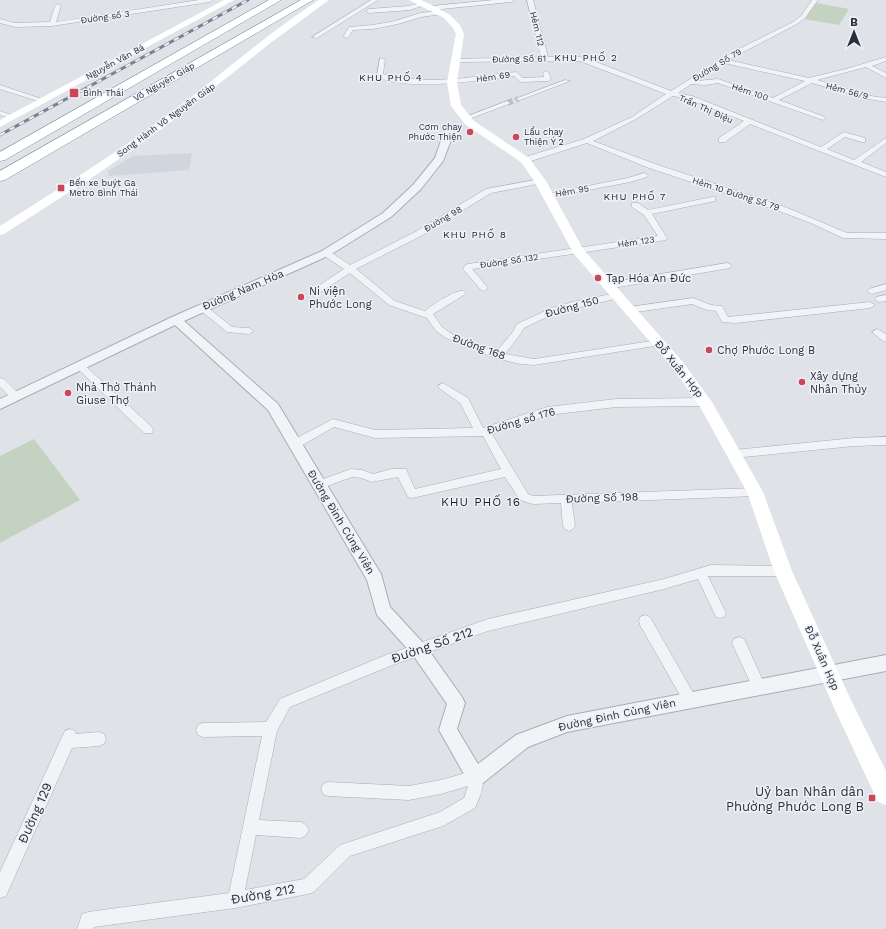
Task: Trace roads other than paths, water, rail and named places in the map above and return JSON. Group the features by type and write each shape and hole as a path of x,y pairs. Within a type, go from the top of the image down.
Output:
{"highway":[{"name":"Võ Nguyên Giáp","path":"0,149 264,0"},
{"name":"Võ Nguyên Giáp","path":"0,157 276,0"},
{"name":"Võ Nguyên Giáp","path":"0,170 298,0"},
{"name":"Võ Nguyên Giáp","path":"0,177 308,0"}],"main road":[{"name":"Nguyễn Văn Bá","path":"0,124 230,0"},
{"name":"Song Hành Võ Nguyên Giáp","path":"0,231 79,181 180,112 219,82 284,27 325,0"},
{"name":"Đỗ Xuân Hợp","path":"418,2 440,12 457,28 460,34 454,61 452,82 452,93 456,106 466,118 487,136 525,160 540,181 578,251 677,364 705,402 755,492 783,571 886,794"}],"street":[{"name":"Đường số 3","path":"0,21 28,26 52,24 184,2 210,0"},
{"path":"315,37 375,0"},
{"path":"432,8 511,0"},
{"name":"Hẻm 112","path":"530,0 545,59"},
{"name":"Đường Số 79","path":"525,160 587,141 634,118 737,52 795,24 803,16 814,0"},
{"path":"369,11 410,8 418,2"},
{"path":"52,24 58,6"},
{"path":"346,37 350,28 373,27 396,23 420,15 440,12"},
{"path":"0,27 11,24"},
{"path":"382,59 379,73 385,78 416,82 452,82"},
{"name":"Đường Số 61","path":"454,61 580,59 589,61 672,94"},
{"path":"774,100 810,81 886,59"},
{"name":"Hẻm 56/9","path":"723,62 810,81 870,98 886,100"},
{"path":"877,62 886,67"},
{"path":"866,65 886,76"},
{"name":"Hẻm 69","path":"452,82 511,74 516,74 521,80 549,78 546,73"},
{"path":"518,99 567,81"},
{"name":"Hẻm 100","path":"688,82 705,83 718,81 823,118"},
{"path":"0,87 43,101"},
{"name":"Trần Thị Điệu","path":"672,94 682,100 821,150 886,176"},
{"path":"466,118 507,104"},
{"path":"0,113 13,117"},
{"path":"722,140 746,124"},
{"name":"Trần Thị Điệu","path":"746,124 886,182"},
{"name":"Đường Nam Hòa","path":"0,404 176,320 326,253 387,215 417,187 440,159 449,132"},
{"path":"821,150 844,134 862,140"},
{"path":"854,163 886,140"},
{"name":"Hẻm 10 Đường Số 79","path":"587,141 652,166 789,212 816,222 846,236 886,236"},
{"name":"Hẻm 95","path":"547,196 630,180 644,174"},
{"name":"Đường 98","path":"316,291 350,269 418,234 489,191 540,181"},
{"path":"647,213 712,199"},
{"name":"Hẻm 123","path":"578,251 663,238 647,213 634,205"},
{"name":"Đường Số 132","path":"484,288 466,269 468,267 578,251"},
{"name":"Đường 168","path":"326,253 350,269 392,303 430,316 439,329 449,336 498,356 520,361 534,362 658,343"},
{"name":"Đường 150","path":"498,356 516,334 520,326 552,311 612,291 727,266"},
{"path":"872,290 886,287"},
{"path":"426,315 434,308 461,293"},
{"path":"629,310 692,301 710,308 719,308 725,320 736,320 870,305"},
{"path":"203,308 230,330 249,331"},
{"name":"Đường Đinh Củng Viên","path":"176,320 269,403 375,579 382,610 419,650 456,703 448,730 476,777 522,741 567,724 886,663"},
{"path":"877,332 886,339"},
{"path":"79,365 148,430"},
{"path":"0,381 15,396"},
{"name":"Đường Số 198","path":"443,386 464,401 524,497 533,500 755,492"},
{"name":"Đường số 176","path":"295,444 333,423 375,434 483,432 547,411 616,403 705,402"},
{"path":"734,454 854,442 886,441"},
{"path":"319,486 351,473 362,474 372,478 402,472 412,494 508,472"},
{"path":"566,499 569,526"},
{"name":"Đường Số 212","path":"235,900 270,729 285,703 386,661 488,625 664,584 711,570 783,571"},
{"path":"701,573 720,613"},
{"path":"645,621 690,700"},
{"path":"739,642 759,687"},
{"path":"203,730 270,729"},
{"name":"Đường 129","path":"0,890 68,739 100,739"},
{"path":"328,789 409,793 441,787 476,777"},
{"name":"Đường 212","path":"85,929 88,920 235,900 308,886 345,850 443,818 470,803 476,785 476,777"},
{"path":"251,827 301,830"}],"tunnel":[{"path":"507,103 518,99"}],"railway":[{"path":"0,135 248,0"}],"place":[{"name":"Bình Thái","path":"74,93"},
{"name":"Cơm chay Phước Thiện","path":"470,132"},
{"name":"Lẩu chay Thiện Ý 2","path":"516,137"},
{"name":"Bến xe buýt Ga Metro Bình Thái","path":"61,188"},
{"name":"Tạp Hóa An Đức","path":"598,278"},
{"name":"Ni viện Phước Long","path":"301,297"},
{"name":"Chợ Phước Long B","path":"709,350"},
{"name":"Xây dựng Nhân Thủy","path":"802,382"},
{"name":"Nhà Thờ Thánh Giuse Thợ","path":"68,393"},
{"name":"Uỷ ban Nhân dân Phường Phước Long B","path":"872,798"}],"district":[{"name":"KHU PHỐ 2","path":"586,57"},
{"name":"KHU PHỐ 4","path":"391,77"},
{"name":"KHU PHỐ 7","path":"635,196"},
{"name":"KHU PHỐ 8","path":"475,234"},
{"name":"KHU PHỐ 16","path":"481,502"}]}
